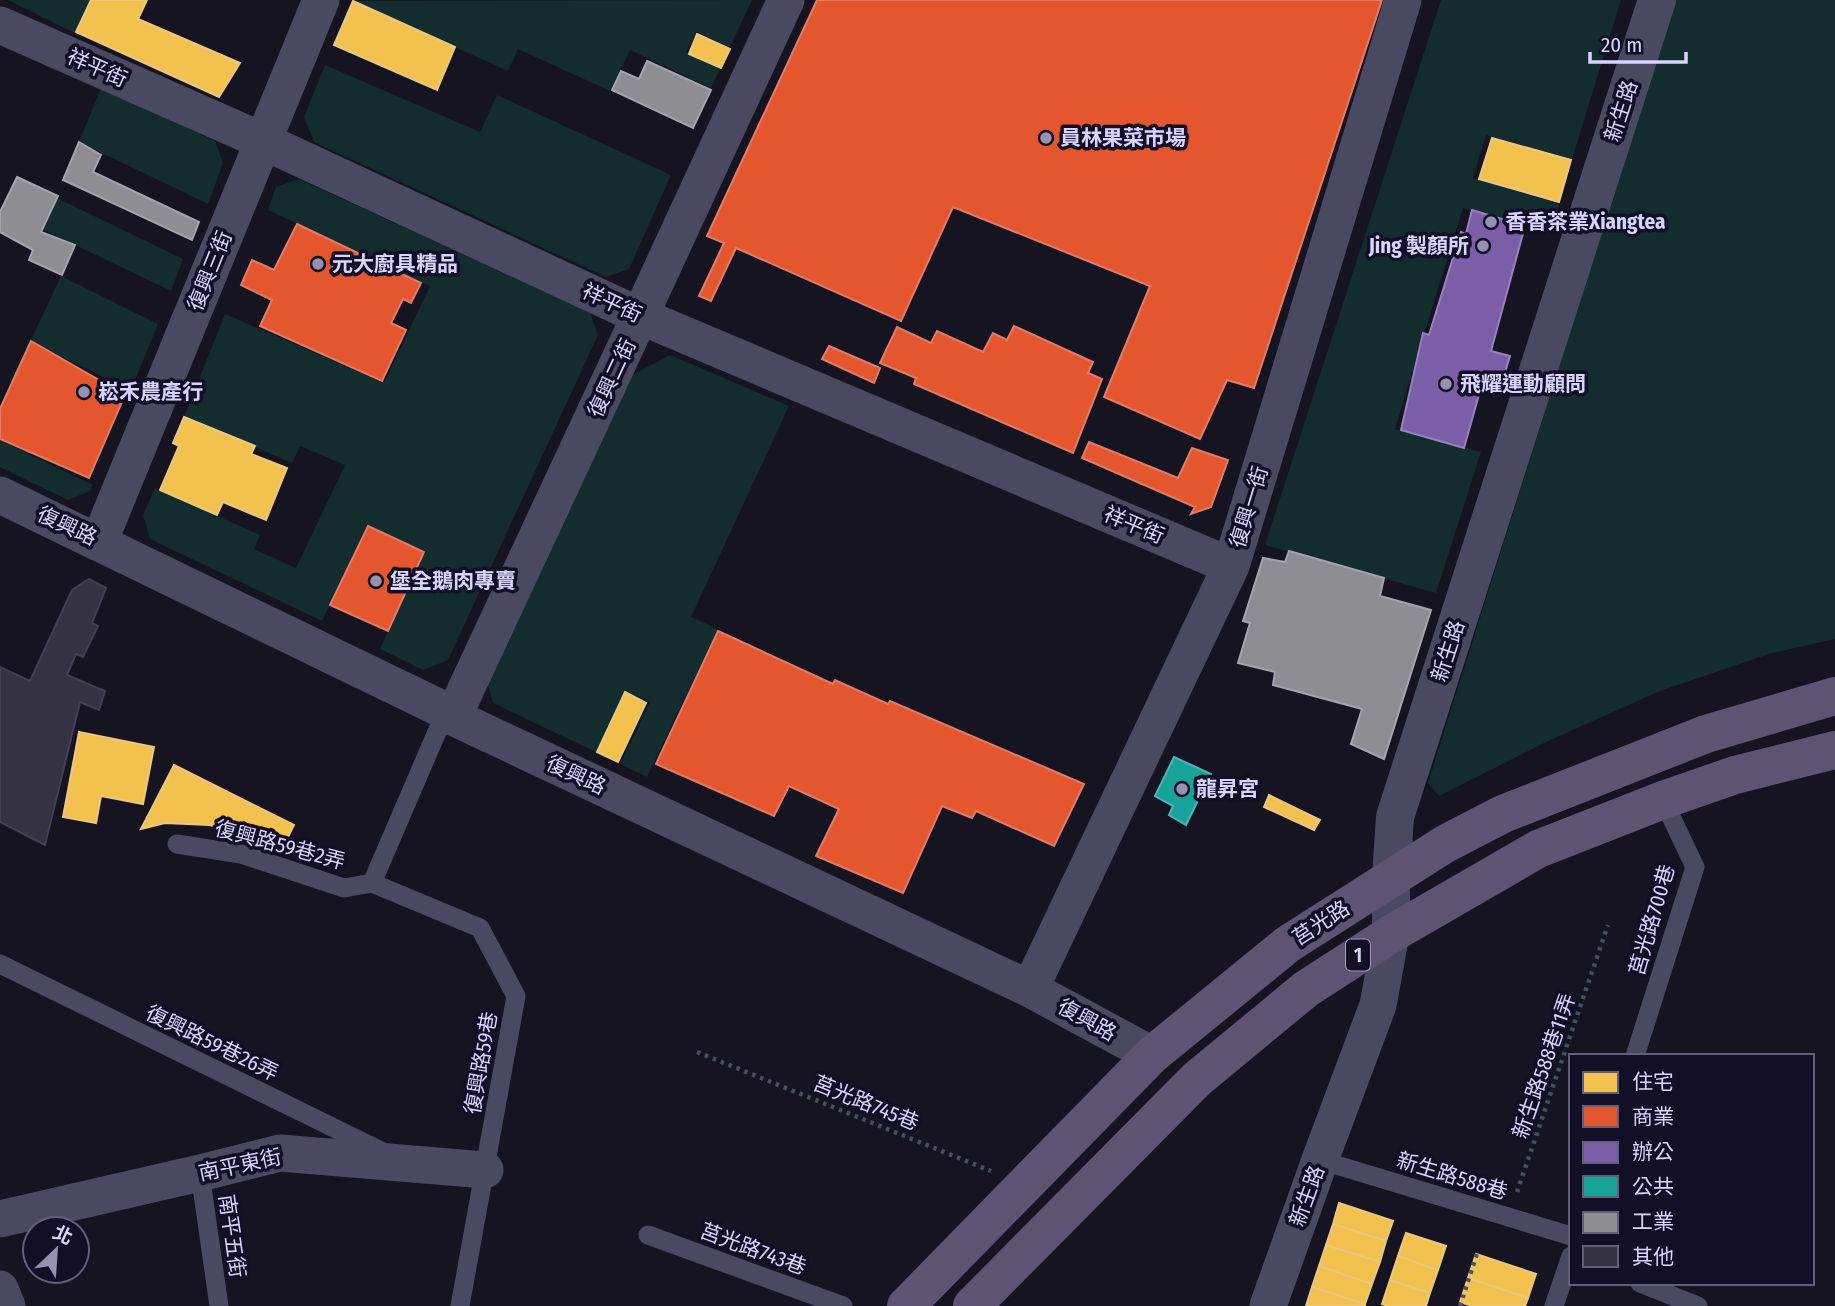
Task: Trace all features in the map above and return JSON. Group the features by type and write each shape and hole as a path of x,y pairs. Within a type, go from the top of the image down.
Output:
{"main road":[{"name":"莒光路","path":"906,1306 1152,1055 1288,944 1445,844 1503,814 1706,734 1835,696"},
{"name":"1","path":"972,1306 1197,1079 1306,989 1391,934 1538,849 1735,775 1835,750"}],"street":[{"name":"復興三街","path":"99,542 321,0"},
{"name":"復興二街","path":"449,714 640,316 786,0"},
{"name":"復興一街","path":"1030,989 1231,566 1404,0"},
{"name":"新生路","path":"1268,1306 1378,1005 1391,934 1395,817 1657,0"},
{"name":"祥平街","path":"0,25 263,141 640,316 1231,566"},
{"name":"復興路","path":"0,495 449,714 1030,989 1152,1055"},
{"name":"南平東街","path":"0,1219 279,1153 485,1170"},
{"path":"0,1289 7,1306"}],"lane":[{"path":"372,883 449,714"},
{"name":"莒光路700巷","path":"1636,1054 1695,867 1663,800"},
{"name":"復興路59巷2弄","path":"177,844 241,855 344,888 372,883"},
{"name":"復興路59巷","path":"372,883 480,928 516,996 460,1306"},
{"name":"復興路59巷26弄","path":"0,964 405,1163"},
{"name":"新生路588巷","path":"1320,1160 1569,1235"},
{"name":"南平五街","path":"200,1173 219,1306"},
{"name":"莒光路743巷","path":"648,1235 843,1306"},
{"path":"1554,1306 1569,1262"},
{"path":"1645,1285 1699,1306"}],"path":[{"name":"新生路588巷11弄","path":"1509,1217 1608,925"},
{"name":"莒光路745巷","path":"696,1052 1025,1184"},
{"path":"1460,1306 1478,1250"}],"green space":[{"path":"8,0 92,0 77,34"},
{"path":"752,0 730,47 697,32 686,52 720,69 711,88 630,50 610,91 518,49 508,71 353,1"},
{"path":"1441,0 1621,0 1572,159 1486,135 1473,178 1559,204 1549,234 1463,208 1395,429 1481,452 1436,593 1265,545"},
{"path":"1675,0 1835,0 1835,639 1772,653 1660,691 1546,742 1439,796 1428,783"},
{"path":"325,65 480,132 497,95 671,175 629,269 606,277 314,142 304,117"},
{"path":"101,88 215,141 223,163 208,204 79,142"},
{"path":"299,179 590,313 598,335 448,660 423,670 380,649 425,551 367,525 322,621 150,539 143,515 155,488 260,535 254,549 296,568 345,465 300,446 292,463 184,417 225,314 384,383 430,286 268,210 276,187"},
{"path":"57,198 183,259 171,291 42,229"},
{"path":"61,276 158,324 131,390 30,342"},
{"path":"670,355 789,406 691,617 718,629 647,777 620,764 650,702 625,691 596,752 493,703 488,685 632,375"},
{"path":"0,440 93,485 90,491 68,500 0,467"}],"building: 住宅":[{"path":"91,0 147,0 138,19 240,63 219,97 76,32"},
{"path":"353,1 455,47 437,90 334,45"},
{"path":"697,34 730,49 721,68 689,54"},
{"path":"1492,138 1571,160 1559,202 1479,179"},
{"path":"184,417 255,446 251,454 287,468 266,520 223,502 217,515 160,490 179,446 173,443"},
{"path":"625,692 646,703 618,762 597,752"},
{"path":"79,732 154,747 143,804 101,796 96,823 63,817"},
{"path":"174,765 294,825 281,851 210,825 165,823 141,829"},
{"path":"1269,795 1320,820 1314,830 1264,807"},
{"path":"1339,1203 1393,1221 1386,1241 1333,1224"},
{"path":"1333,1224 1386,1241 1380,1262 1326,1245"},
{"path":"1406,1233 1446,1246 1438,1270 1398,1256"},
{"path":"1326,1245 1380,1262 1372,1284 1319,1266"},
{"path":"1476,1254 1536,1274 1528,1298 1468,1278"},
{"path":"1398,1256 1438,1270 1430,1293 1390,1280"},
{"path":"1319,1266 1372,1284 1365,1304 1312,1287"},
{"path":"1468,1278 1528,1298 1525,1306 1472,1306 1460,1302"},
{"path":"1390,1280 1430,1293 1426,1306 1382,1304"},
{"path":"1312,1287 1365,1304 1365,1306 1306,1306"}],"building: 商業":[{"name":"員林果菜市場","path":"817,0 1382,0 1254,388 1227,380 1200,439 1104,397 1150,286 953,207 901,321 736,248 711,301 699,296 724,243 707,236"},
{"path":"297,224 421,283 411,303 403,299 391,323 406,330 382,381 260,326 272,300 241,285 252,260 274,270"},
{"path":"1014,326 1093,362 1088,373 1102,379 1073,453 914,384 916,378 880,363 897,327 931,343 937,331 983,352 993,333 1007,340"},
{"path":"31,341 125,395 89,478 0,439 0,409"},
{"path":"829,346 880,368 874,383 822,359"},
{"path":"1089,442 1178,478 1192,448 1228,460 1211,507 1191,514 1195,507 1082,458"},
{"path":"368,526 424,552 388,631 330,605"},
{"path":"718,631 833,684 835,680 888,704 890,701 1084,784 1054,846 976,811 972,818 942,806 903,893 816,856 839,809 789,786 774,816 656,764"}],"building: 辦公":[{"path":"1472,210 1525,226 1491,351 1510,356 1500,389 1482,384 1464,448 1401,430 1423,333 1429,335 1461,232 1466,234"}],"building: 公共":[{"path":"1174,757 1211,774 1186,825 1169,815 1173,806 1155,796"}],"building: 工業":[{"path":"647,61 711,90 693,128 612,90 621,71 639,79"},
{"path":"79,142 101,155 93,172 199,222 192,240 63,180"},
{"path":"17,177 58,196 41,232 75,245 62,275 29,260 33,250 0,232 0,212"},
{"path":"1289,551 1384,578 1380,596 1431,610 1384,759 1351,744 1362,709 1273,685 1275,672 1238,663 1250,623 1243,621 1263,558 1285,562"}],"building: 其他":[{"path":"89,579 106,588 92,623 98,626 83,657 76,654 67,675 105,691 99,710 80,702 45,845 0,822 0,667 30,681 72,590"}],"place":[{"name":"員林果菜市場","path":"1046,138"},
{"name":"香香茶業Xiangtea","path":"1491,222"},
{"name":"Jing 製顏所","path":"1483,246"},
{"name":"元大廚具精品","path":"318,264"},
{"name":"飛耀運動顧問","path":"1446,384"},
{"name":"崧禾農產行","path":"84,392"},
{"name":"堡全鵝肉專賣","path":"376,581"},
{"name":"龍昇宮","path":"1182,789"}]}
